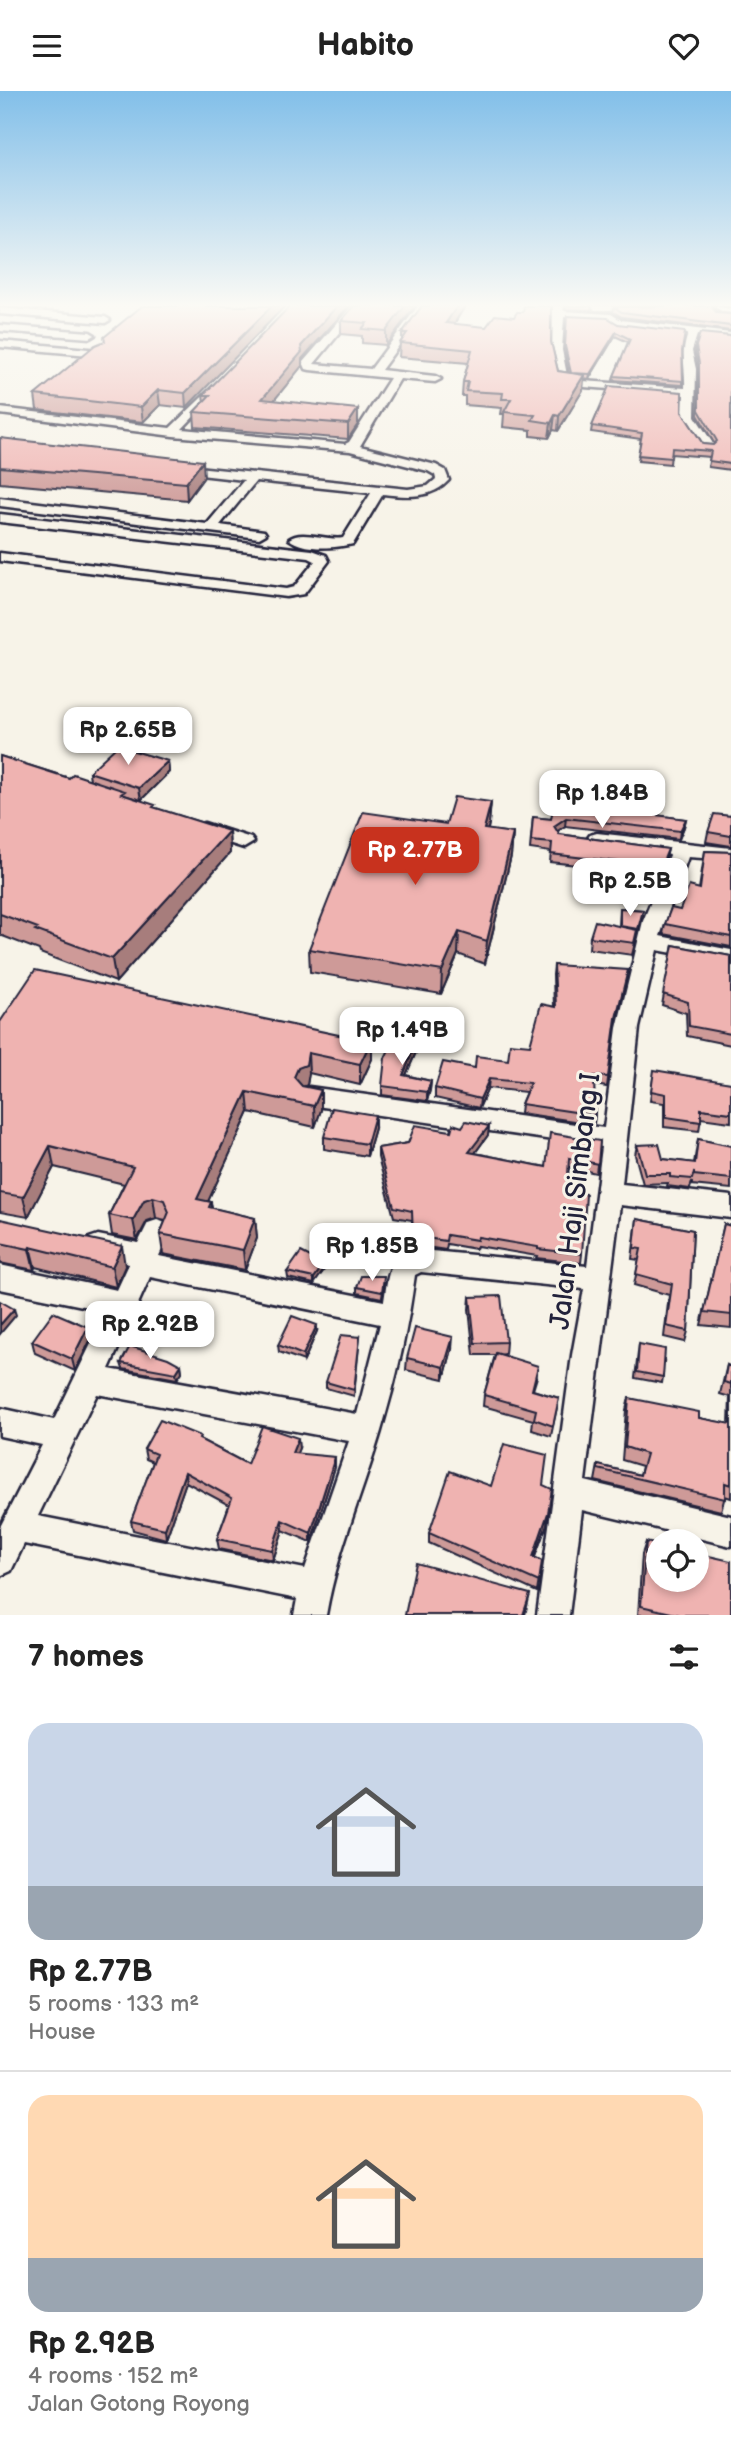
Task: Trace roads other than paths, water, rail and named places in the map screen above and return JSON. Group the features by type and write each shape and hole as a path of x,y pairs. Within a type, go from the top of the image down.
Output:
{"street":[{"path":"173,432 226,377"},
{"path":"351,447 396,377"},
{"path":"417,377 435,379"},
{"path":"562,377 563,383 688,392"},
{"path":"690,377 689,416 708,445"},
{"path":"0,411 173,432 351,447 432,468 441,473 443,480 424,492 379,491 161,467"},
{"path":"211,528 253,477"},
{"path":"0,502 342,544 348,541 379,491"},
{"path":"0,518 312,554 322,561 299,591 286,593 0,558"},
{"path":"183,822 244,842"},
{"path":"578,837 731,854"},
{"name":"Jalan Haji Simbang I","path":"553,1615 599,1279 613,1139 628,1028 653,921 681,850"},
{"path":"649,941 731,957"},
{"path":"309,1096 613,1139"},
{"path":"608,1193 731,1207"},
{"path":"79,1242 148,1250 396,1315"},
{"path":"0,1560 90,1378 148,1250"},
{"path":"17,1527 313,1601 367,1430 396,1315 402,1270 410,1263 421,1261 599,1279"},
{"path":"0,1277 124,1303"},
{"path":"90,1378 367,1430"},
{"path":"0,1422 62,1436"},
{"path":"569,1492 731,1531"}]}
